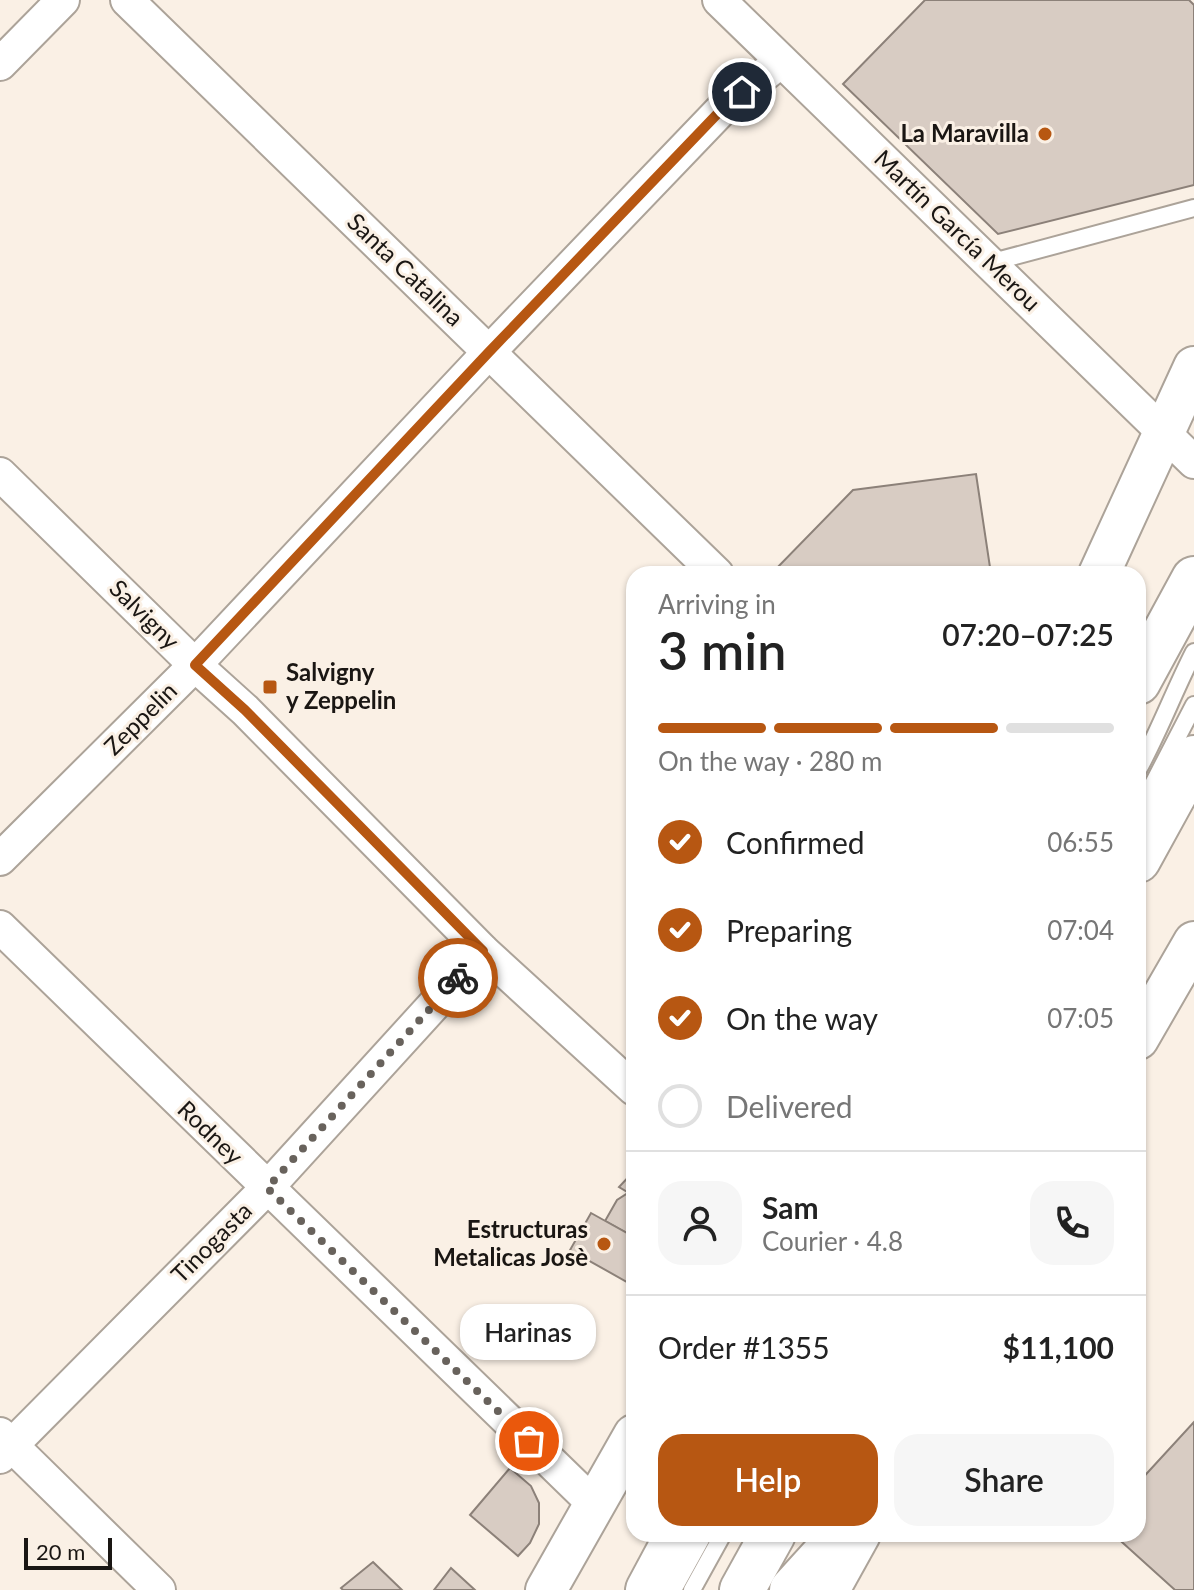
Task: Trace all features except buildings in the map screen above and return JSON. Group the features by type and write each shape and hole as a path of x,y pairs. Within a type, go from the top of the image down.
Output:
{"highway":[{"path":"1146,667 1194,579"},
{"path":"1146,845 1194,758"},
{"path":"648,1590 674,1542"},
{"path":"742,1590 769,1542"},
{"path":"792,1590 836,1542"}],"street":[{"path":"0,64 63,0"},
{"name":"Santa Catalina","path":"127,0 709,566"},
{"name":"Martín García Merou","path":"719,0 1194,462"},
{"name":"Zeppelin","path":"0,859 195,665 723,108 781,61"},
{"path":"1103,566 1194,367"},
{"name":"Salvigny","path":"0,474 245,710 483,951 626,1082"},
{"name":"Rodney","path":"0,927 594,1504"},
{"name":"Tinogasta","path":"4,1446 267,1188 483,951"},
{"path":"1146,1027 1190,964"},
{"path":"4,1446 159,1590"},
{"path":"546,1590 626,1449"},
{"path":"829,1590 856,1542"}],"lane":[{"path":"989,263 1194,208"},
{"path":"1146,755 1194,652"},
{"path":"1146,798 1194,705"},
{"path":"673,1590 700,1542"},
{"path":"692,1590 719,1542"}],"way so far":[{"path":"458,978 267,1188 529,1441"}],"place":[{"name":"La Maravilla","path":"1045,134"},
{"name":"Salvigny y Zeppelin","path":"270,687"},
{"name":"Estructuras Metalicas Josè","path":"604,1244"},
{"name":"Harinas","path":"529,1441"}],"route":[{"path":"458,978 483,951 245,710 195,665 489,352 723,108 742,92"}]}
